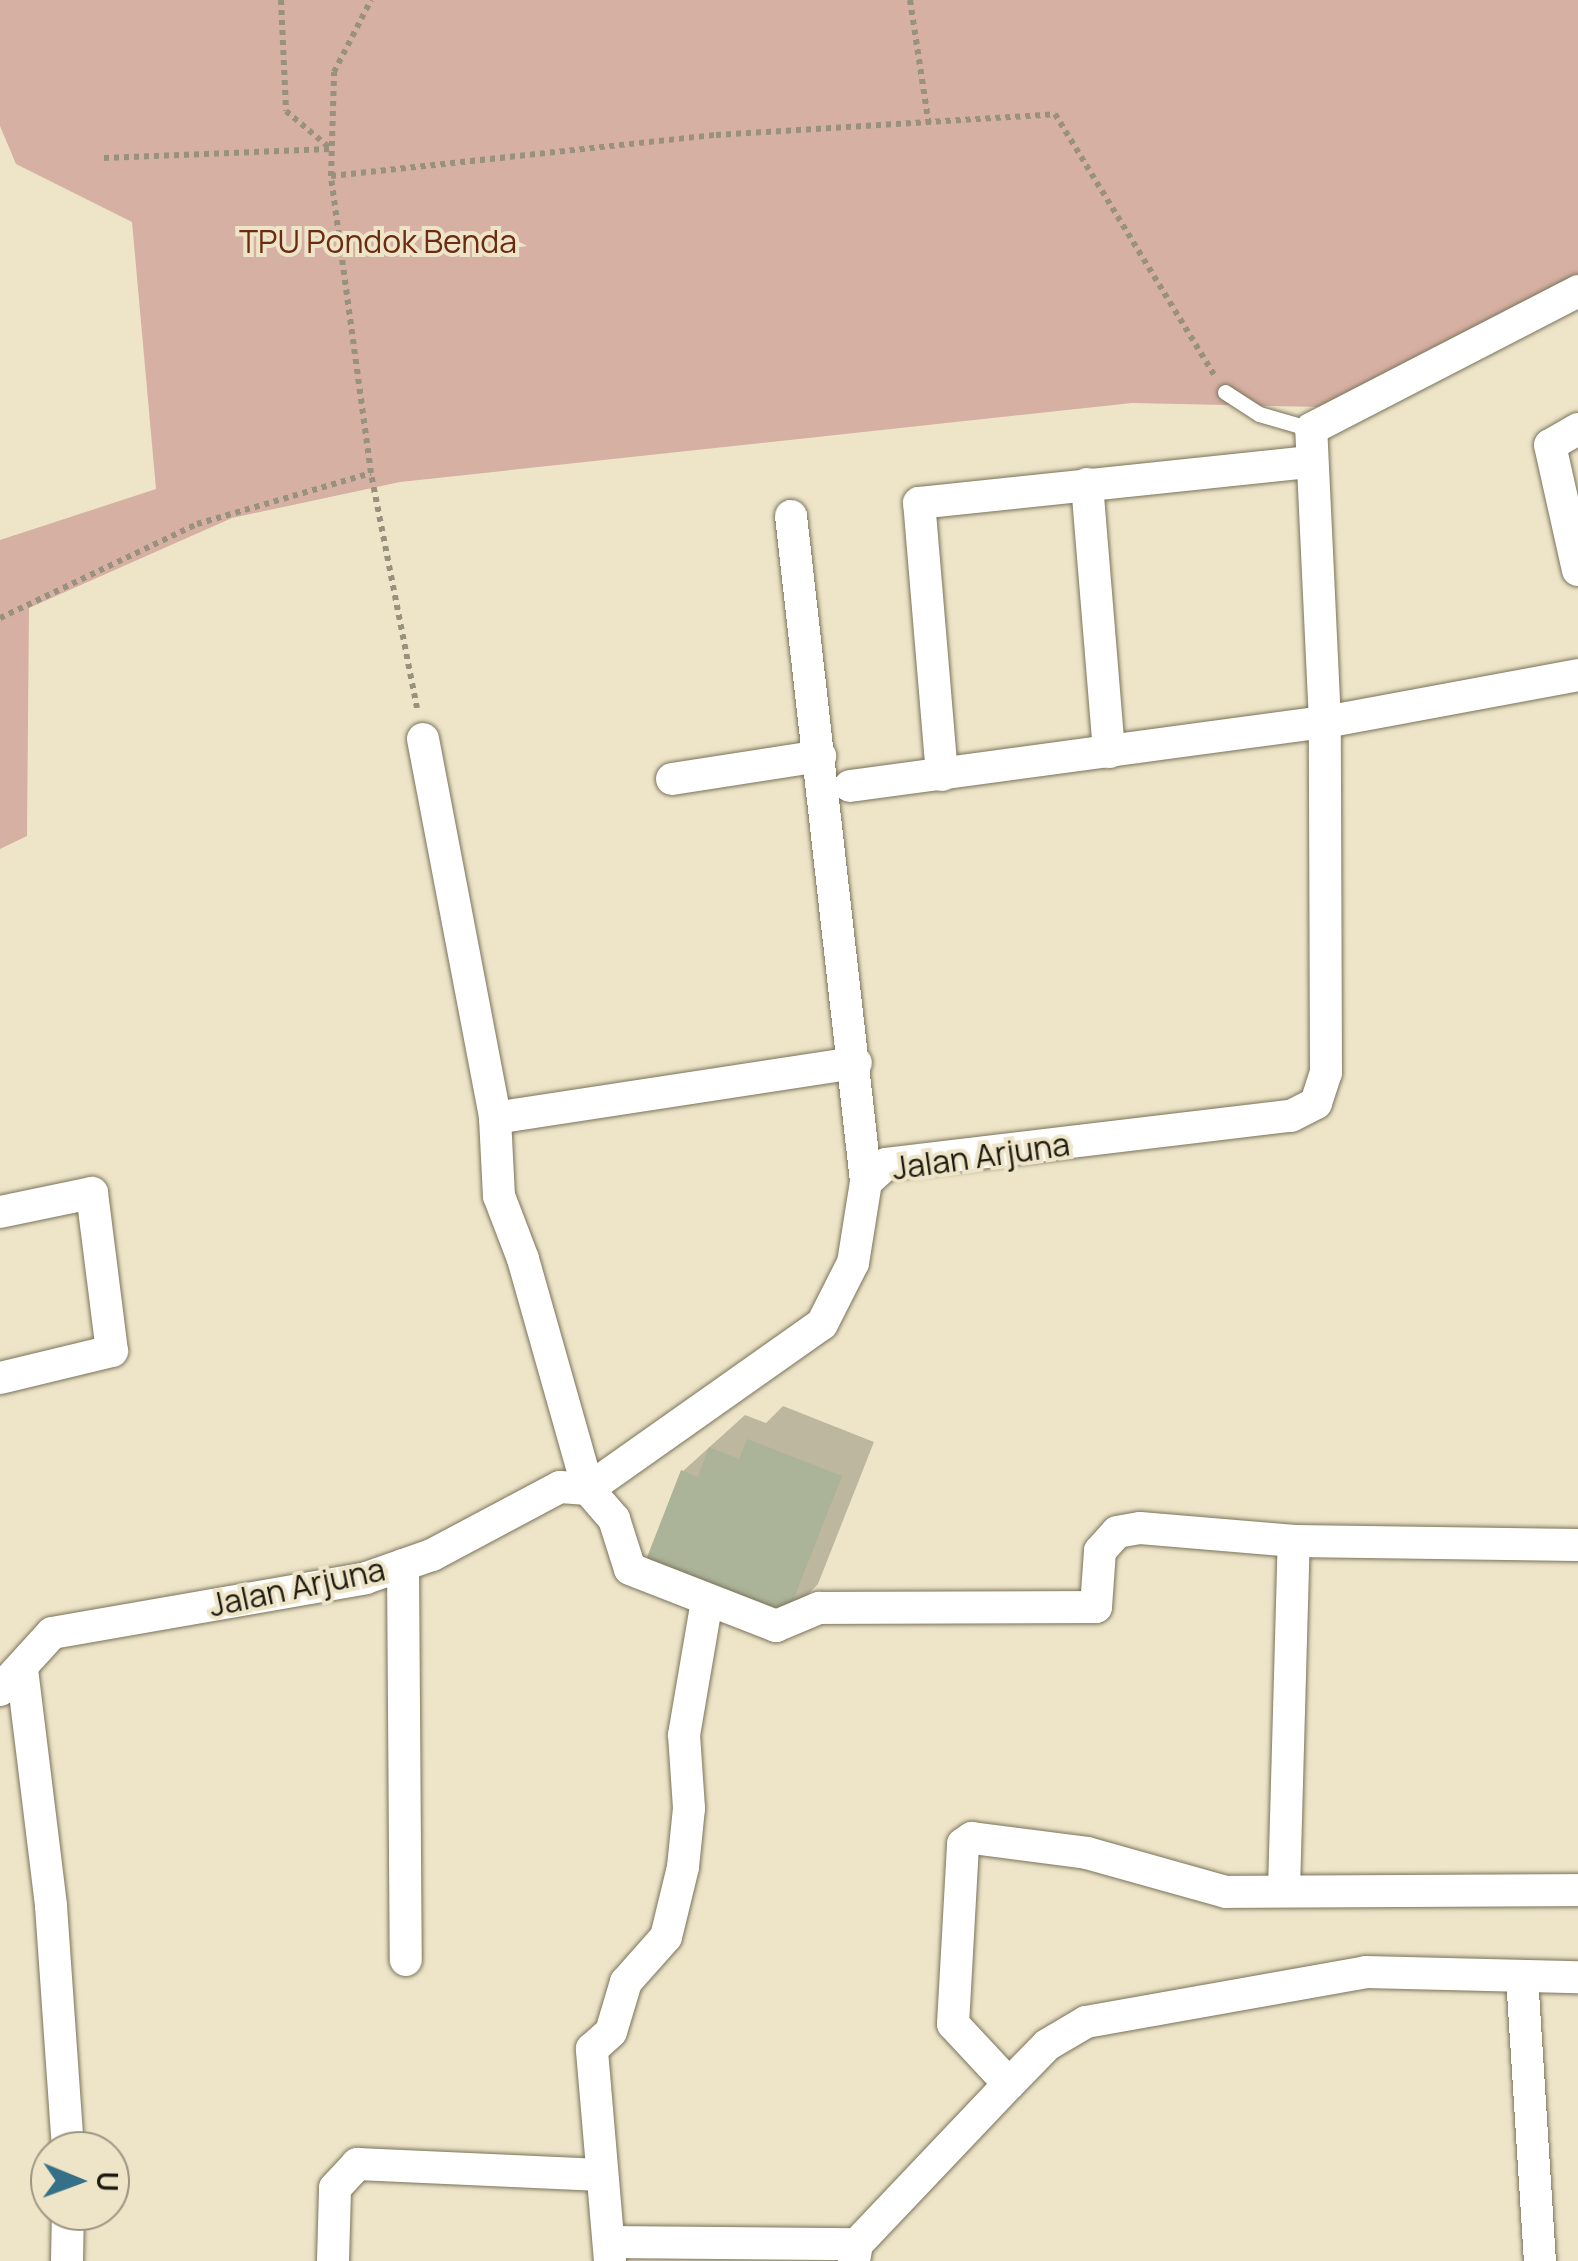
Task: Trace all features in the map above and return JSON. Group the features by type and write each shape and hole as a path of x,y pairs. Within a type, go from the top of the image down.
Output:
{"street":[{"path":"1311,429 1578,290"},
{"path":"1578,428 1550,445 1578,570"},
{"name":"Jalan Arjuna","path":"11,1679 52,1633 366,1578 403,1565 560,1486 588,1489 822,1324 853,1262 866,1182 886,1164 1291,1116 1316,1102 1326,1074 1325,722 1311,429"},
{"path":"942,775 919,503 1310,462"},
{"path":"1087,484 1109,752"},
{"path":"791,516 856,1063 866,1182"},
{"path":"850,786 1325,722 1578,675"},
{"path":"423,740 495,1118 499,1196 523,1259 588,1489 614,1519 630,1569 776,1626 819,1608 1096,1607 1100,1552 1116,1532 1294,1541 1578,1546"},
{"path":"672,779 820,756"},
{"path":"495,1118 856,1063"},
{"path":"0,1212 92,1193 112,1351 0,1378"},
{"path":"1284,1890 1294,1541"},
{"path":"403,1565 406,1960"},
{"path":"707,1600 684,1735 688,1808 682,1867 666,1938 626,1982 611,2032 592,2049 609,2251 856,2252 1008,2084 1066,2032 1127,2012 1366,1972 1578,1977"},
{"path":"11,1679 51,1906 67,2131"},
{"path":"1008,2084 953,2024 968,1839 1087,1853 1208,1889 1578,1890"},
{"path":"1522,1976 1540,2261"},
{"path":"333,2261 335,2188 341,2174 358,2164 602,2176"},
{"path":"67,2261 68,2231"}],"lane":[{"path":"1225,392 1259,414 1311,429"}],"path":[{"path":"281,0 286,111 330,149"},
{"path":"371,0 339,56 330,94 330,176 372,473 423,740"},
{"path":"910,0 929,126"},
{"path":"330,176 716,135 929,126 1056,114 1225,392"},
{"path":"104,158 330,149"},
{"path":"0,618 197,524 372,473"}],"green space":[{"name":"TPU Pondok Benda","path":"0,0 1578,0 1578,279 1322,407 1132,403 400,482 232,518 29,608 27,836 0,849 0,540 156,489 132,222 16,164 0,126"}],"building":[{"path":"747,1439 842,1476 785,1621 644,1565 681,1470 698,1477 709,1447 739,1459"}]}
